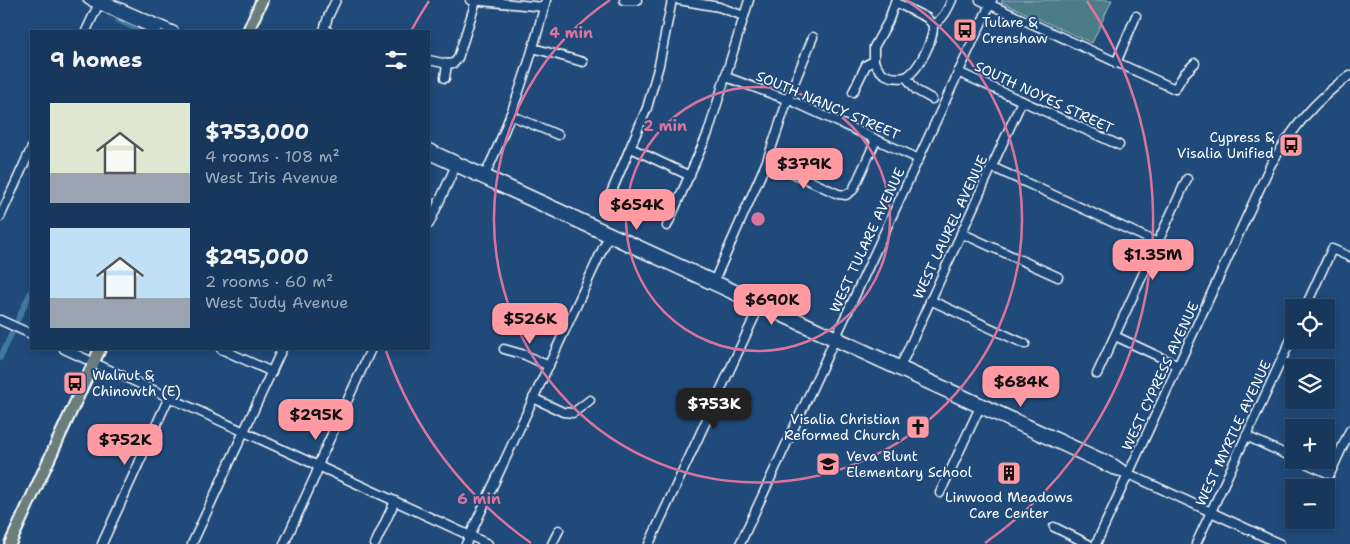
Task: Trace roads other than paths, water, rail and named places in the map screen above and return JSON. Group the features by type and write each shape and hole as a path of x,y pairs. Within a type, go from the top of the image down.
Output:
{"main road":[{"path":"248,30 262,0"},
{"path":"10,544 100,350"}],"street":[{"path":"88,0 101,2 171,30"},
{"path":"326,30 328,17 336,0"},
{"path":"430,60 448,64 454,63 458,58 473,0 545,3 533,48 510,116 484,177"},
{"path":"624,0 637,0"},
{"path":"608,200 647,108 659,65 672,0"},
{"path":"679,0 694,1 719,7 744,16"},
{"path":"667,226 708,133 749,0"},
{"path":"933,25 941,20 952,0"},
{"path":"980,0 991,3 1175,90 1184,74 1195,63"},
{"path":"895,1 927,18 933,25 932,36 918,66 906,77 893,78 885,75 876,67 874,48 888,22 895,1"},
{"path":"87,30 101,2"},
{"path":"101,2 155,30"},
{"name":"WEST TULARE AVENUE","path":"740,544 991,3"},
{"path":"1116,63 1136,16"},
{"path":"714,279 767,161 788,99 813,37"},
{"path":"533,48 583,62"},
{"path":"853,92 866,65 874,61"},
{"path":"445,78 448,64"},
{"name":"SOUTH NOYES STREET","path":"958,72 1118,145"},
{"name":"WEST CYPRESS AVENUE","path":"1096,544 1271,164 1310,108 1331,88 1350,75"},
{"name":"SOUTH NANCY STREET","path":"726,77 788,99 919,159"},
{"path":"906,77 916,90 932,99"},
{"name":"WEST LAUREL AVENUE","path":"900,365 1022,101"},
{"path":"510,116 558,135"},
{"path":"767,161 838,194 846,195 853,190 876,140"},
{"path":"631,148 690,176"},
{"path":"430,149 484,177 755,298 906,375 979,409 1113,470 1129,474"},
{"path":"0,217 30,151"},
{"path":"430,155 457,164"},
{"path":"430,222 457,164"},
{"path":"992,167 1158,243"},
{"path":"1097,374 1187,179"},
{"path":"961,233 1058,277"},
{"path":"609,234 759,307 900,365 1013,416 1115,464 1129,474 1280,544"},
{"path":"466,544 609,234"},
{"path":"1309,299 1332,249 1350,257"},
{"path":"649,544 759,307 755,298"},
{"path":"930,300 1025,344"},
{"path":"0,320 30,334"},
{"path":"1115,336 1179,366"},
{"path":"504,349 525,355 548,366"},
{"name":"WEST MYRTLE AVENUE","path":"1196,544 1287,349"},
{"path":"66,350 488,544"},
{"path":"224,350 272,372"},
{"path":"192,544 282,350"},
{"path":"284,544 371,350"},
{"path":"900,365 900,369 906,375"},
{"path":"102,544 169,397"},
{"path":"533,398 563,412 573,414 590,400"},
{"path":"940,493 979,409 984,407 1002,416 1013,416"},
{"path":"1335,463 1350,430"},
{"path":"1246,436 1285,454"},
{"path":"1319,469 1330,474 1332,469"},
{"path":"375,544 395,501"},
{"path":"1054,527 1088,544"},
{"path":"552,544 559,530"}],"waterway":[{"path":"118,20 138,30"},
{"path":"18,319 30,293"},
{"path":"0,358 12,333"}],"place":[{"name":"Tulare & Crenshaw","path":"965,30"},
{"name":"Cypress & Visalia Unified","path":"1291,145"},
{"name":"Walnut & Chinowth (E)","path":"75,383"},
{"name":"Visalia Christian Reformed Church","path":"918,427"},
{"name":"Veva Blunt Elementary School","path":"828,464"},
{"name":"Linwood Meadows Care Center","path":"1009,473"}]}
